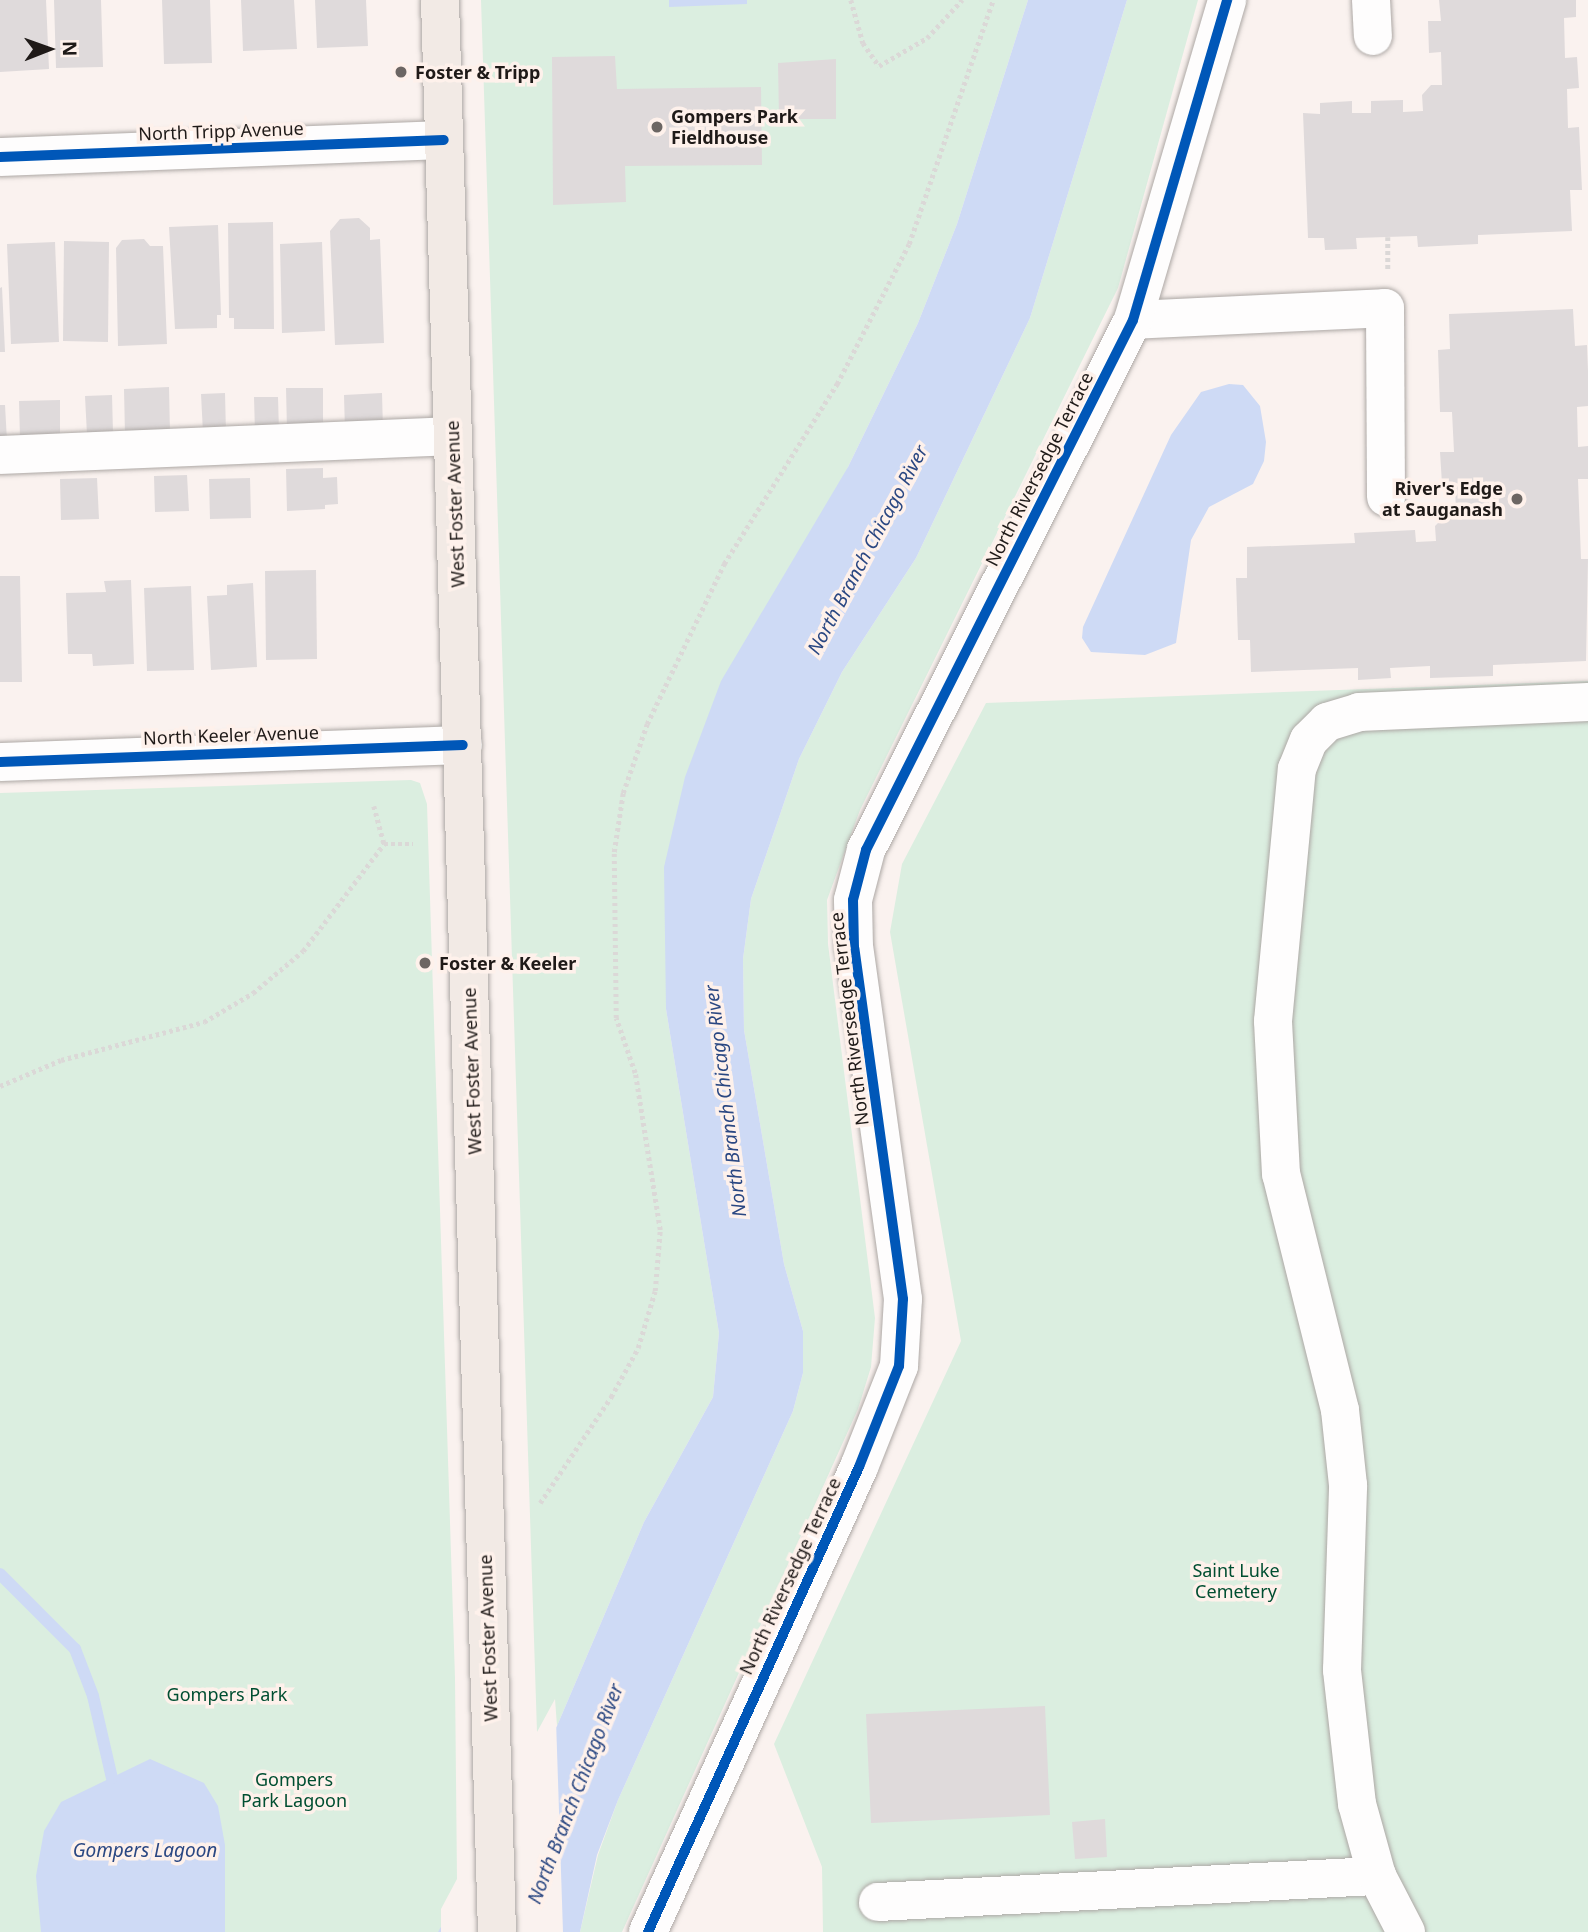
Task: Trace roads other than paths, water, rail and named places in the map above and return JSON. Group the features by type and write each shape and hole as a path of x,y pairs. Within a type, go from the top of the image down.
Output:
{"main road":[{"name":"West Foster Avenue","path":"440,0 497,1932"}],"street":[{"name":"North Riversedge Terrace","path":"648,1932 859,1467 899,1366 903,1299 854,947 853,900 866,850 1133,320 1227,0"},
{"name":"North Tripp Avenue","path":"0,156 444,140"},
{"path":"1133,320 1385,308 1386,497"},
{"path":"0,455 453,436"},
{"path":"1406,1932 1377,1875 1356,1804 1347,1744 1342,1670 1348,1485 1340,1410 1280,1174 1274,1100 1273,1021 1297,769 1309,740 1327,722 1359,712 1588,702"},
{"name":"North Keeler Avenue","path":"0,762 463,745"},
{"path":"878,1902 1377,1875"}],"water":[{"path":"669,0 747,0 747,4 669,7"},
{"name":"North Branch Chicago River","path":"1028,0 1127,0 1030,318 916,558 842,672 799,759 751,899 743,959 744,1030 784,1264 803,1331 803,1373 793,1411 618,1800 597,1855 580,1932 438,1932 557,1726 644,1522 713,1397 719,1333 666,1009 664,867 685,777 721,681 848,467 918,323 957,224"},
{"path":"1229,384 1243,385 1260,406 1266,442 1264,461 1253,484 1209,507 1191,540 1176,643 1145,655 1091,652 1082,638 1083,627 1171,435 1201,392"},
{"name":"Gompers Lagoon","path":"150,1759 204,1783 218,1806 225,1845 225,1932 41,1932 36,1876 44,1831 61,1802"}],"waterway":[{"path":"0,1574 75,1649 93,1696 112,1778"}],"place":[{"name":"Foster & Tripp","path":"401,72"},
{"name":"Gompers Park Fieldhouse","path":"657,127"},
{"name":"River's Edge at Sauganash","path":"1517,499"},
{"name":"Foster & Keeler","path":"425,963"}],"park label":[{"name":"Saint Luke Cemetery","path":"1236,1581"},
{"name":"Gompers Park","path":"227,1694"},
{"name":"Gompers Park Lagoon","path":"294,1790"}]}
